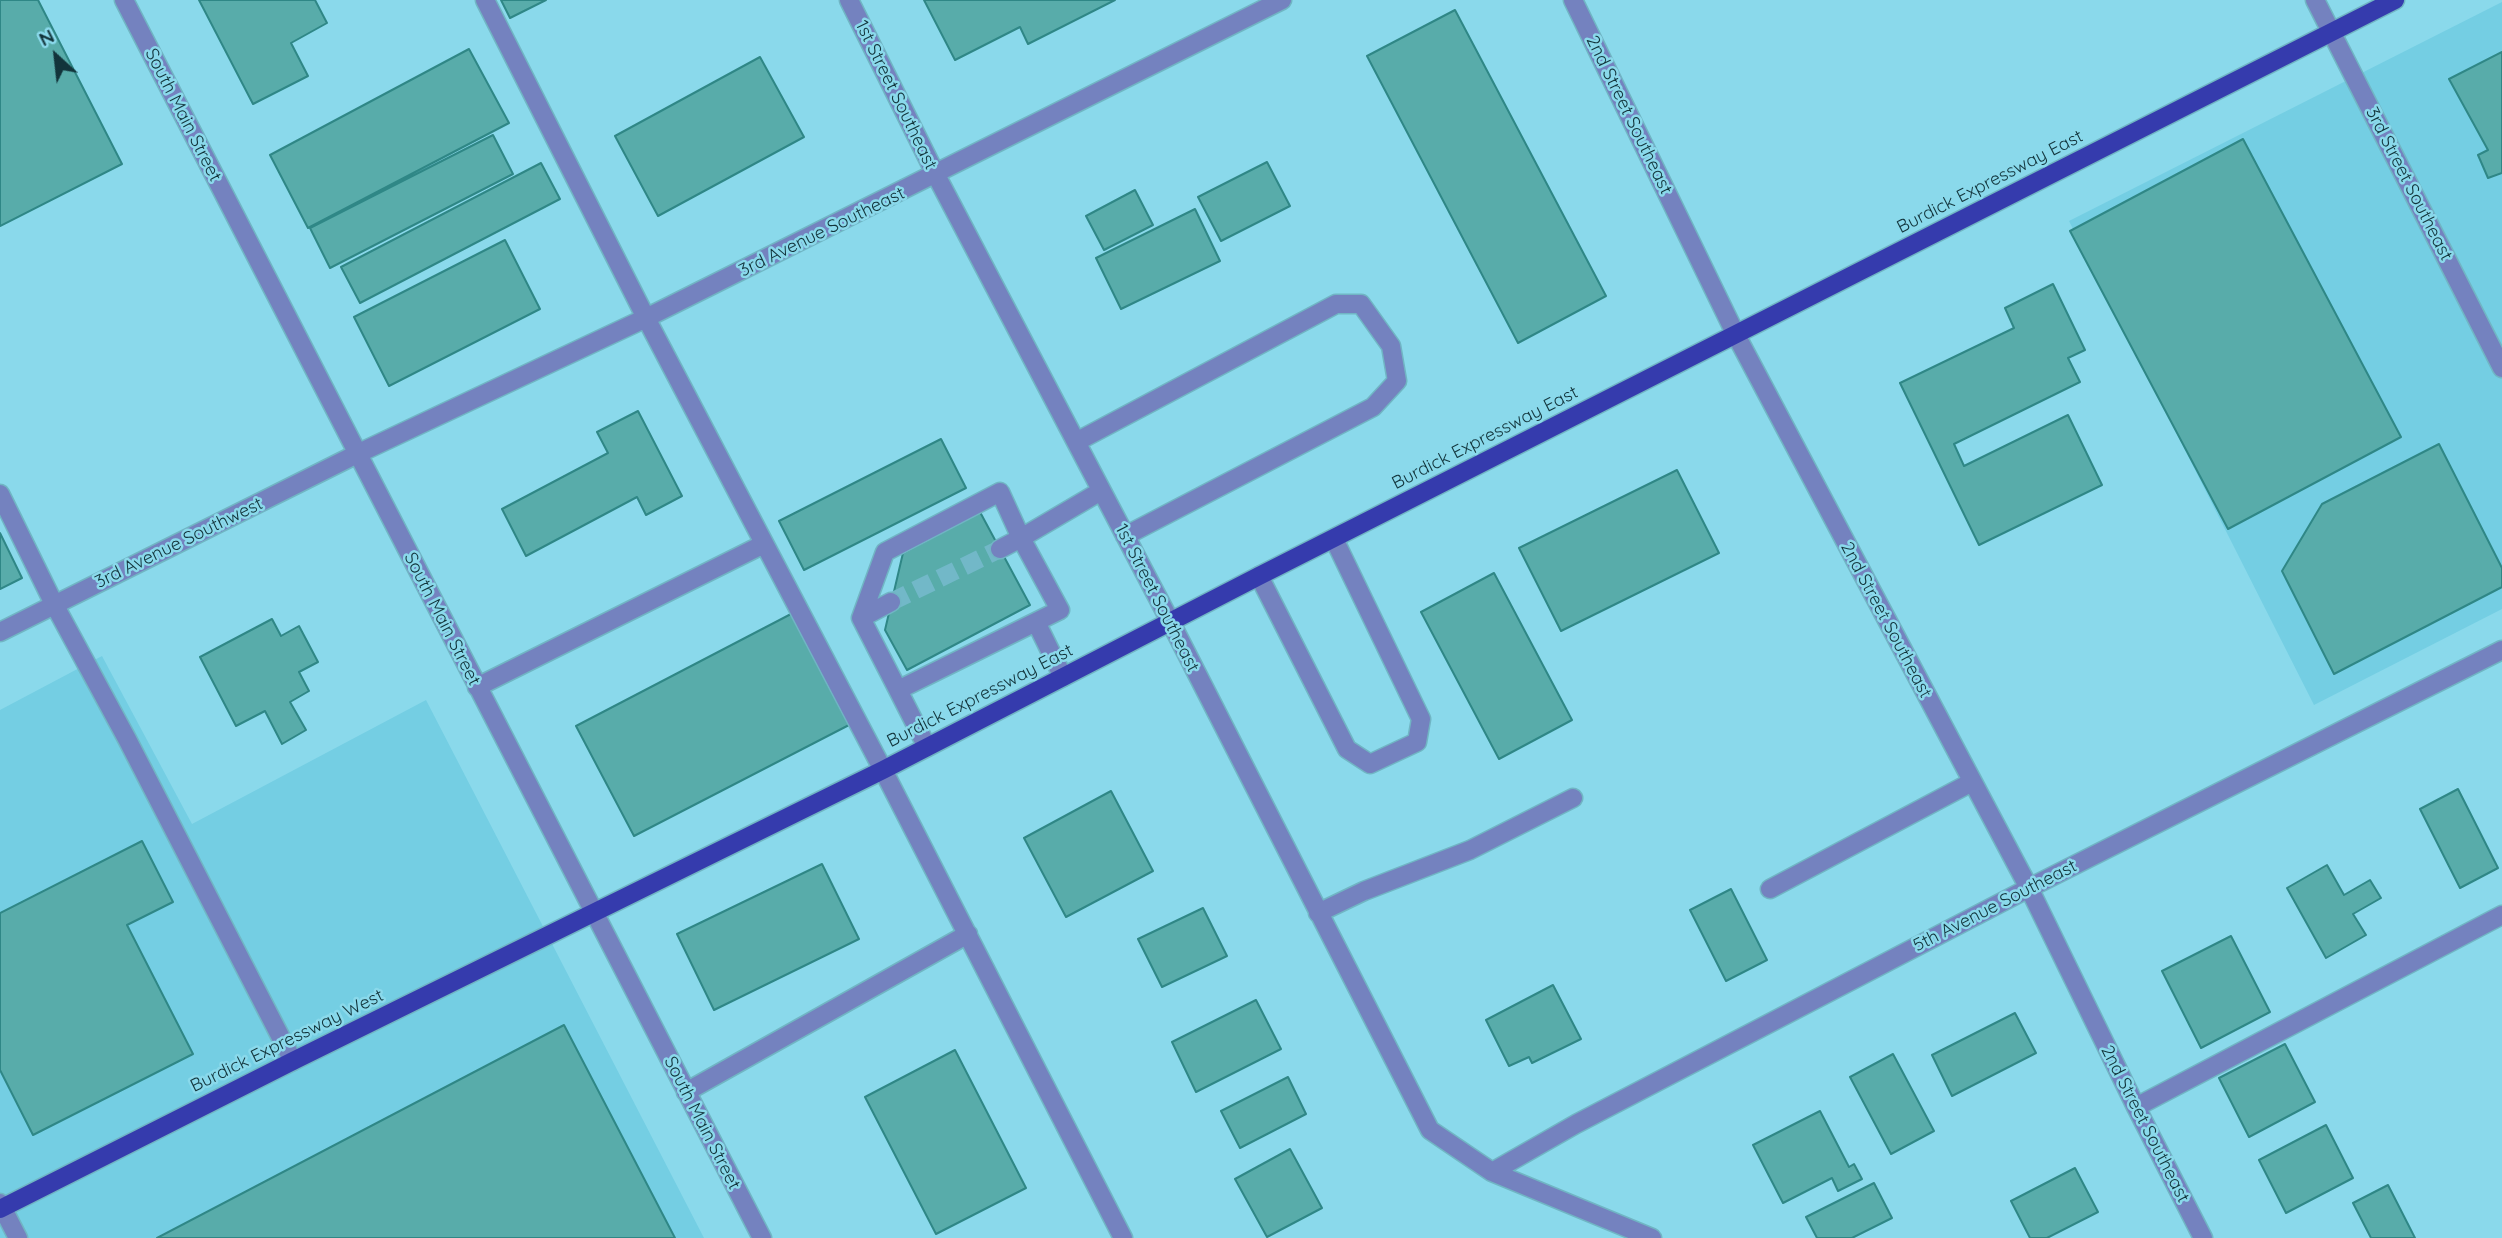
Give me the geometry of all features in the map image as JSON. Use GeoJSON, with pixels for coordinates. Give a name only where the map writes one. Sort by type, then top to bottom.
{"type":"FeatureCollection","features":[{"type":"Feature","properties":{"kind":"main road","name":"Burdick Expressway East"},"geometry":{"type":"LineString","coordinates":[[593,914],[883,770],[1170,621],[2395,0]]}},
{"type":"Feature","properties":{"kind":"main road","name":"Burdick Expressway West"},"geometry":{"type":"LineString","coordinates":[[1,1207],[593,914]]}},
{"type":"Feature","properties":{"kind":"street","name":"South Main Street"},"geometry":{"type":"LineString","coordinates":[[124,0],[762,1238]]}},
{"type":"Feature","properties":{"kind":"street"},"geometry":{"type":"LineString","coordinates":[[485,0],[646,318],[883,770],[1123,1238]]}},
{"type":"Feature","properties":{"kind":"street","name":"1st Street Southeast"},"geometry":{"type":"LineString","coordinates":[[849,0],[936,175],[1170,621],[1430,1130],[1492,1172],[1642,1236]]}},
{"type":"Feature","properties":{"kind":"street","name":"3rd Avenue Southeast"},"geometry":{"type":"LineString","coordinates":[[357,454],[646,318],[1282,0]]}},
{"type":"Feature","properties":{"kind":"street","name":"2nd Street Southeast"},"geometry":{"type":"LineString","coordinates":[[1573,0],[1736,335],[2029,888],[2203,1238]]}},
{"type":"Feature","properties":{"kind":"street","name":"3rd Street Southeast"},"geometry":{"type":"LineString","coordinates":[[2315,0],[2502,369]]}},
{"type":"Feature","properties":{"kind":"street"},"geometry":{"type":"LineString","coordinates":[[1076,442],[1336,304],[1361,304],[1391,346],[1397,382],[1373,407],[1125,536]]}},
{"type":"Feature","properties":{"kind":"street","name":"3rd Avenue Southwest"},"geometry":{"type":"LineString","coordinates":[[0,632],[357,454]]}},
{"type":"Feature","properties":{"kind":"street"},"geometry":{"type":"LineString","coordinates":[[1000,549],[1101,491]]}},
{"type":"Feature","properties":{"kind":"street"},"geometry":{"type":"LineString","coordinates":[[898,690],[1060,610],[1021,538],[1000,492],[885,552],[861,618],[926,747]]}},
{"type":"Feature","properties":{"kind":"street"},"geometry":{"type":"LineString","coordinates":[[0,494],[54,604],[293,1061]]}},
{"type":"Feature","properties":{"kind":"street"},"geometry":{"type":"LineString","coordinates":[[1259,576],[1347,749],[1370,764],[1418,742],[1420,719],[1334,539]]}},
{"type":"Feature","properties":{"kind":"street"},"geometry":{"type":"LineString","coordinates":[[477,687],[764,544]]}},
{"type":"Feature","properties":{"kind":"street"},"geometry":{"type":"LineString","coordinates":[[861,618],[891,603]]}},
{"type":"Feature","properties":{"kind":"street"},"geometry":{"type":"LineString","coordinates":[[1036,622],[1063,677]]}},
{"type":"Feature","properties":{"kind":"street","name":"5th Avenue Southeast"},"geometry":{"type":"LineString","coordinates":[[1492,1172],[1576,1124],[2029,888],[2502,649]]}},
{"type":"Feature","properties":{"kind":"street"},"geometry":{"type":"LineString","coordinates":[[1770,889],[1972,782]]}},
{"type":"Feature","properties":{"kind":"street"},"geometry":{"type":"LineString","coordinates":[[1318,913],[1364,891],[1470,850],[1573,798]]}},
{"type":"Feature","properties":{"kind":"street"},"geometry":{"type":"LineString","coordinates":[[2136,1107],[2502,915]]}},
{"type":"Feature","properties":{"kind":"street"},"geometry":{"type":"LineString","coordinates":[[685,1092],[968,934]]}},
{"type":"Feature","properties":{"kind":"street"},"geometry":{"type":"LineString","coordinates":[[1,1207],[18,1238]]}},
{"type":"Feature","properties":{"kind":"shaded area"},"geometry":{"type":"Polygon","coordinates":[[[2502,2],[2502,609],[2314,705],[2069,221],[2502,2]]]}},
{"type":"Feature","properties":{"kind":"shaded area"},"geometry":{"type":"Polygon","coordinates":[[[102,656],[192,824],[426,700],[704,1238],[0,1238],[0,710],[102,656]]]}},
{"type":"Feature","properties":{"kind":"building"},"geometry":{"type":"Polygon","coordinates":[[[0,0],[38,0],[122,164],[0,226],[0,0]]]}},
{"type":"Feature","properties":{"kind":"building"},"geometry":{"type":"Polygon","coordinates":[[[199,0],[315,0],[327,23],[291,43],[308,76],[253,104],[199,0]]]}},
{"type":"Feature","properties":{"kind":"building"},"geometry":{"type":"Polygon","coordinates":[[[501,0],[546,0],[510,18],[501,0]]]}},
{"type":"Feature","properties":{"kind":"building"},"geometry":{"type":"Polygon","coordinates":[[[924,0],[1115,0],[1028,44],[1020,27],[955,60],[924,0]]]}},
{"type":"Feature","properties":{"kind":"building"},"geometry":{"type":"Polygon","coordinates":[[[1455,10],[1606,296],[1518,343],[1367,56],[1455,10]]]}},
{"type":"Feature","properties":{"kind":"building"},"geometry":{"type":"Polygon","coordinates":[[[469,49],[509,123],[308,228],[270,155],[469,49]]]}},
{"type":"Feature","properties":{"kind":"building"},"geometry":{"type":"Polygon","coordinates":[[[2502,52],[2502,173],[2488,178],[2478,155],[2488,150],[2449,79],[2502,52]]]}},
{"type":"Feature","properties":{"kind":"building"},"geometry":{"type":"Polygon","coordinates":[[[760,57],[804,137],[658,216],[615,136],[760,57]]]}},
{"type":"Feature","properties":{"kind":"building"},"geometry":{"type":"Polygon","coordinates":[[[493,135],[513,174],[330,268],[310,228],[493,135]]]}},
{"type":"Feature","properties":{"kind":"building"},"geometry":{"type":"Polygon","coordinates":[[[2243,139],[2401,437],[2228,529],[2070,231],[2243,139]]]}},
{"type":"Feature","properties":{"kind":"building"},"geometry":{"type":"Polygon","coordinates":[[[1267,162],[1290,206],[1221,241],[1198,197],[1267,162]]]}},
{"type":"Feature","properties":{"kind":"building"},"geometry":{"type":"Polygon","coordinates":[[[541,163],[560,199],[360,303],[341,267],[541,163]]]}},
{"type":"Feature","properties":{"kind":"building"},"geometry":{"type":"Polygon","coordinates":[[[1135,190],[1153,225],[1104,250],[1086,216],[1135,190]]]}},
{"type":"Feature","properties":{"kind":"building"},"geometry":{"type":"Polygon","coordinates":[[[1195,209],[1220,261],[1121,309],[1096,258],[1195,209]]]}},
{"type":"Feature","properties":{"kind":"building"},"geometry":{"type":"Polygon","coordinates":[[[505,240],[540,309],[389,386],[354,317],[505,240]]]}},
{"type":"Feature","properties":{"kind":"building"},"geometry":{"type":"Polygon","coordinates":[[[2053,284],[2085,350],[2068,358],[2080,382],[1954,444],[1964,466],[2068,415],[2102,485],[1979,545],[1900,383],[2014,328],[2005,308],[2053,284]]]}},
{"type":"Feature","properties":{"kind":"building"},"geometry":{"type":"Polygon","coordinates":[[[638,411],[682,496],[646,515],[637,497],[526,556],[502,509],[608,453],[597,432],[638,411]]]}},
{"type":"Feature","properties":{"kind":"building"},"geometry":{"type":"Polygon","coordinates":[[[941,439],[966,488],[804,570],[779,521],[941,439]]]}},
{"type":"Feature","properties":{"kind":"building"},"geometry":{"type":"Polygon","coordinates":[[[2439,444],[2502,568],[2502,587],[2334,674],[2282,571],[2322,504],[2439,444]]]}},
{"type":"Feature","properties":{"kind":"building"},"geometry":{"type":"Polygon","coordinates":[[[1677,470],[1719,553],[1561,631],[1519,548],[1677,470]]]}},
{"type":"Feature","properties":{"kind":"building"},"geometry":{"type":"Polygon","coordinates":[[[980,512],[1030,605],[907,670],[885,630],[903,553],[980,512]]]}},
{"type":"Feature","properties":{"kind":"building"},"geometry":{"type":"Polygon","coordinates":[[[0,533],[22,578],[0,589],[0,533]]]}},
{"type":"Feature","properties":{"kind":"building"},"geometry":{"type":"Polygon","coordinates":[[[1494,573],[1572,720],[1499,759],[1421,612],[1494,573]]]}},
{"type":"Feature","properties":{"kind":"building"},"geometry":{"type":"Polygon","coordinates":[[[791,614],[849,725],[634,836],[576,726],[791,614]]]}},
{"type":"Feature","properties":{"kind":"building"},"geometry":{"type":"Polygon","coordinates":[[[272,619],[281,636],[299,626],[318,662],[299,672],[309,691],[290,702],[306,730],[282,744],[265,711],[236,726],[200,657],[272,619]]]}},
{"type":"Feature","properties":{"kind":"building"},"geometry":{"type":"Polygon","coordinates":[[[2458,789],[2498,868],[2460,888],[2420,809],[2458,789]]]}},
{"type":"Feature","properties":{"kind":"building"},"geometry":{"type":"Polygon","coordinates":[[[1111,791],[1153,871],[1066,917],[1024,838],[1111,791]]]}},
{"type":"Feature","properties":{"kind":"building"},"geometry":{"type":"Polygon","coordinates":[[[142,841],[173,902],[127,925],[193,1054],[33,1135],[0,1070],[0,913],[142,841]]]}},
{"type":"Feature","properties":{"kind":"building"},"geometry":{"type":"Polygon","coordinates":[[[822,864],[859,939],[714,1010],[677,934],[822,864]]]}},
{"type":"Feature","properties":{"kind":"building"},"geometry":{"type":"Polygon","coordinates":[[[2327,865],[2344,895],[2370,880],[2381,898],[2353,914],[2366,935],[2326,958],[2287,888],[2327,865]]]}},
{"type":"Feature","properties":{"kind":"building"},"geometry":{"type":"Polygon","coordinates":[[[1731,889],[1767,960],[1726,981],[1690,910],[1731,889]]]}},
{"type":"Feature","properties":{"kind":"building"},"geometry":{"type":"Polygon","coordinates":[[[1203,908],[1227,956],[1162,987],[1138,939],[1203,908]]]}},
{"type":"Feature","properties":{"kind":"building"},"geometry":{"type":"Polygon","coordinates":[[[2231,936],[2270,1012],[2201,1048],[2162,971],[2231,936]]]}},
{"type":"Feature","properties":{"kind":"building"},"geometry":{"type":"Polygon","coordinates":[[[1553,985],[1581,1039],[1532,1063],[1529,1057],[1509,1066],[1486,1020],[1553,985]]]}},
{"type":"Feature","properties":{"kind":"building"},"geometry":{"type":"Polygon","coordinates":[[[1256,1000],[1281,1049],[1196,1092],[1172,1042],[1256,1000]]]}},
{"type":"Feature","properties":{"kind":"building"},"geometry":{"type":"Polygon","coordinates":[[[2015,1013],[2036,1053],[1952,1096],[1932,1055],[2015,1013]]]}},
{"type":"Feature","properties":{"kind":"building"},"geometry":{"type":"Polygon","coordinates":[[[564,1025],[675,1238],[157,1238],[564,1025]]]}},
{"type":"Feature","properties":{"kind":"building"},"geometry":{"type":"Polygon","coordinates":[[[2285,1044],[2315,1102],[2249,1137],[2219,1078],[2285,1044]]]}},
{"type":"Feature","properties":{"kind":"building"},"geometry":{"type":"Polygon","coordinates":[[[955,1050],[1026,1188],[936,1234],[865,1097],[955,1050]]]}},
{"type":"Feature","properties":{"kind":"building"},"geometry":{"type":"Polygon","coordinates":[[[1893,1054],[1934,1131],[1891,1154],[1850,1077],[1893,1054]]]}},
{"type":"Feature","properties":{"kind":"building"},"geometry":{"type":"Polygon","coordinates":[[[1288,1077],[1306,1114],[1240,1148],[1221,1111],[1288,1077]]]}},
{"type":"Feature","properties":{"kind":"building"},"geometry":{"type":"Polygon","coordinates":[[[1820,1111],[1849,1167],[1854,1164],[1862,1179],[1838,1191],[1832,1178],[1783,1203],[1753,1145],[1820,1111]]]}},
{"type":"Feature","properties":{"kind":"building"},"geometry":{"type":"Polygon","coordinates":[[[2326,1125],[2353,1178],[2286,1213],[2259,1160],[2326,1125]]]}},
{"type":"Feature","properties":{"kind":"building"},"geometry":{"type":"Polygon","coordinates":[[[1290,1149],[1322,1208],[1267,1237],[1235,1179],[1290,1149]]]}},
{"type":"Feature","properties":{"kind":"building"},"geometry":{"type":"Polygon","coordinates":[[[2075,1168],[2098,1212],[2047,1238],[2030,1238],[2011,1201],[2075,1168]]]}},
{"type":"Feature","properties":{"kind":"building"},"geometry":{"type":"Polygon","coordinates":[[[1874,1183],[1892,1218],[1852,1238],[1817,1238],[1806,1217],[1874,1183]]]}},
{"type":"Feature","properties":{"kind":"building"},"geometry":{"type":"Polygon","coordinates":[[[2388,1185],[2415,1238],[2371,1238],[2353,1203],[2388,1185]]]}},
{"type":"Feature","properties":{"kind":"tunnel"},"geometry":{"type":"LineString","coordinates":[[891,602],[1000,549]]}}]}
